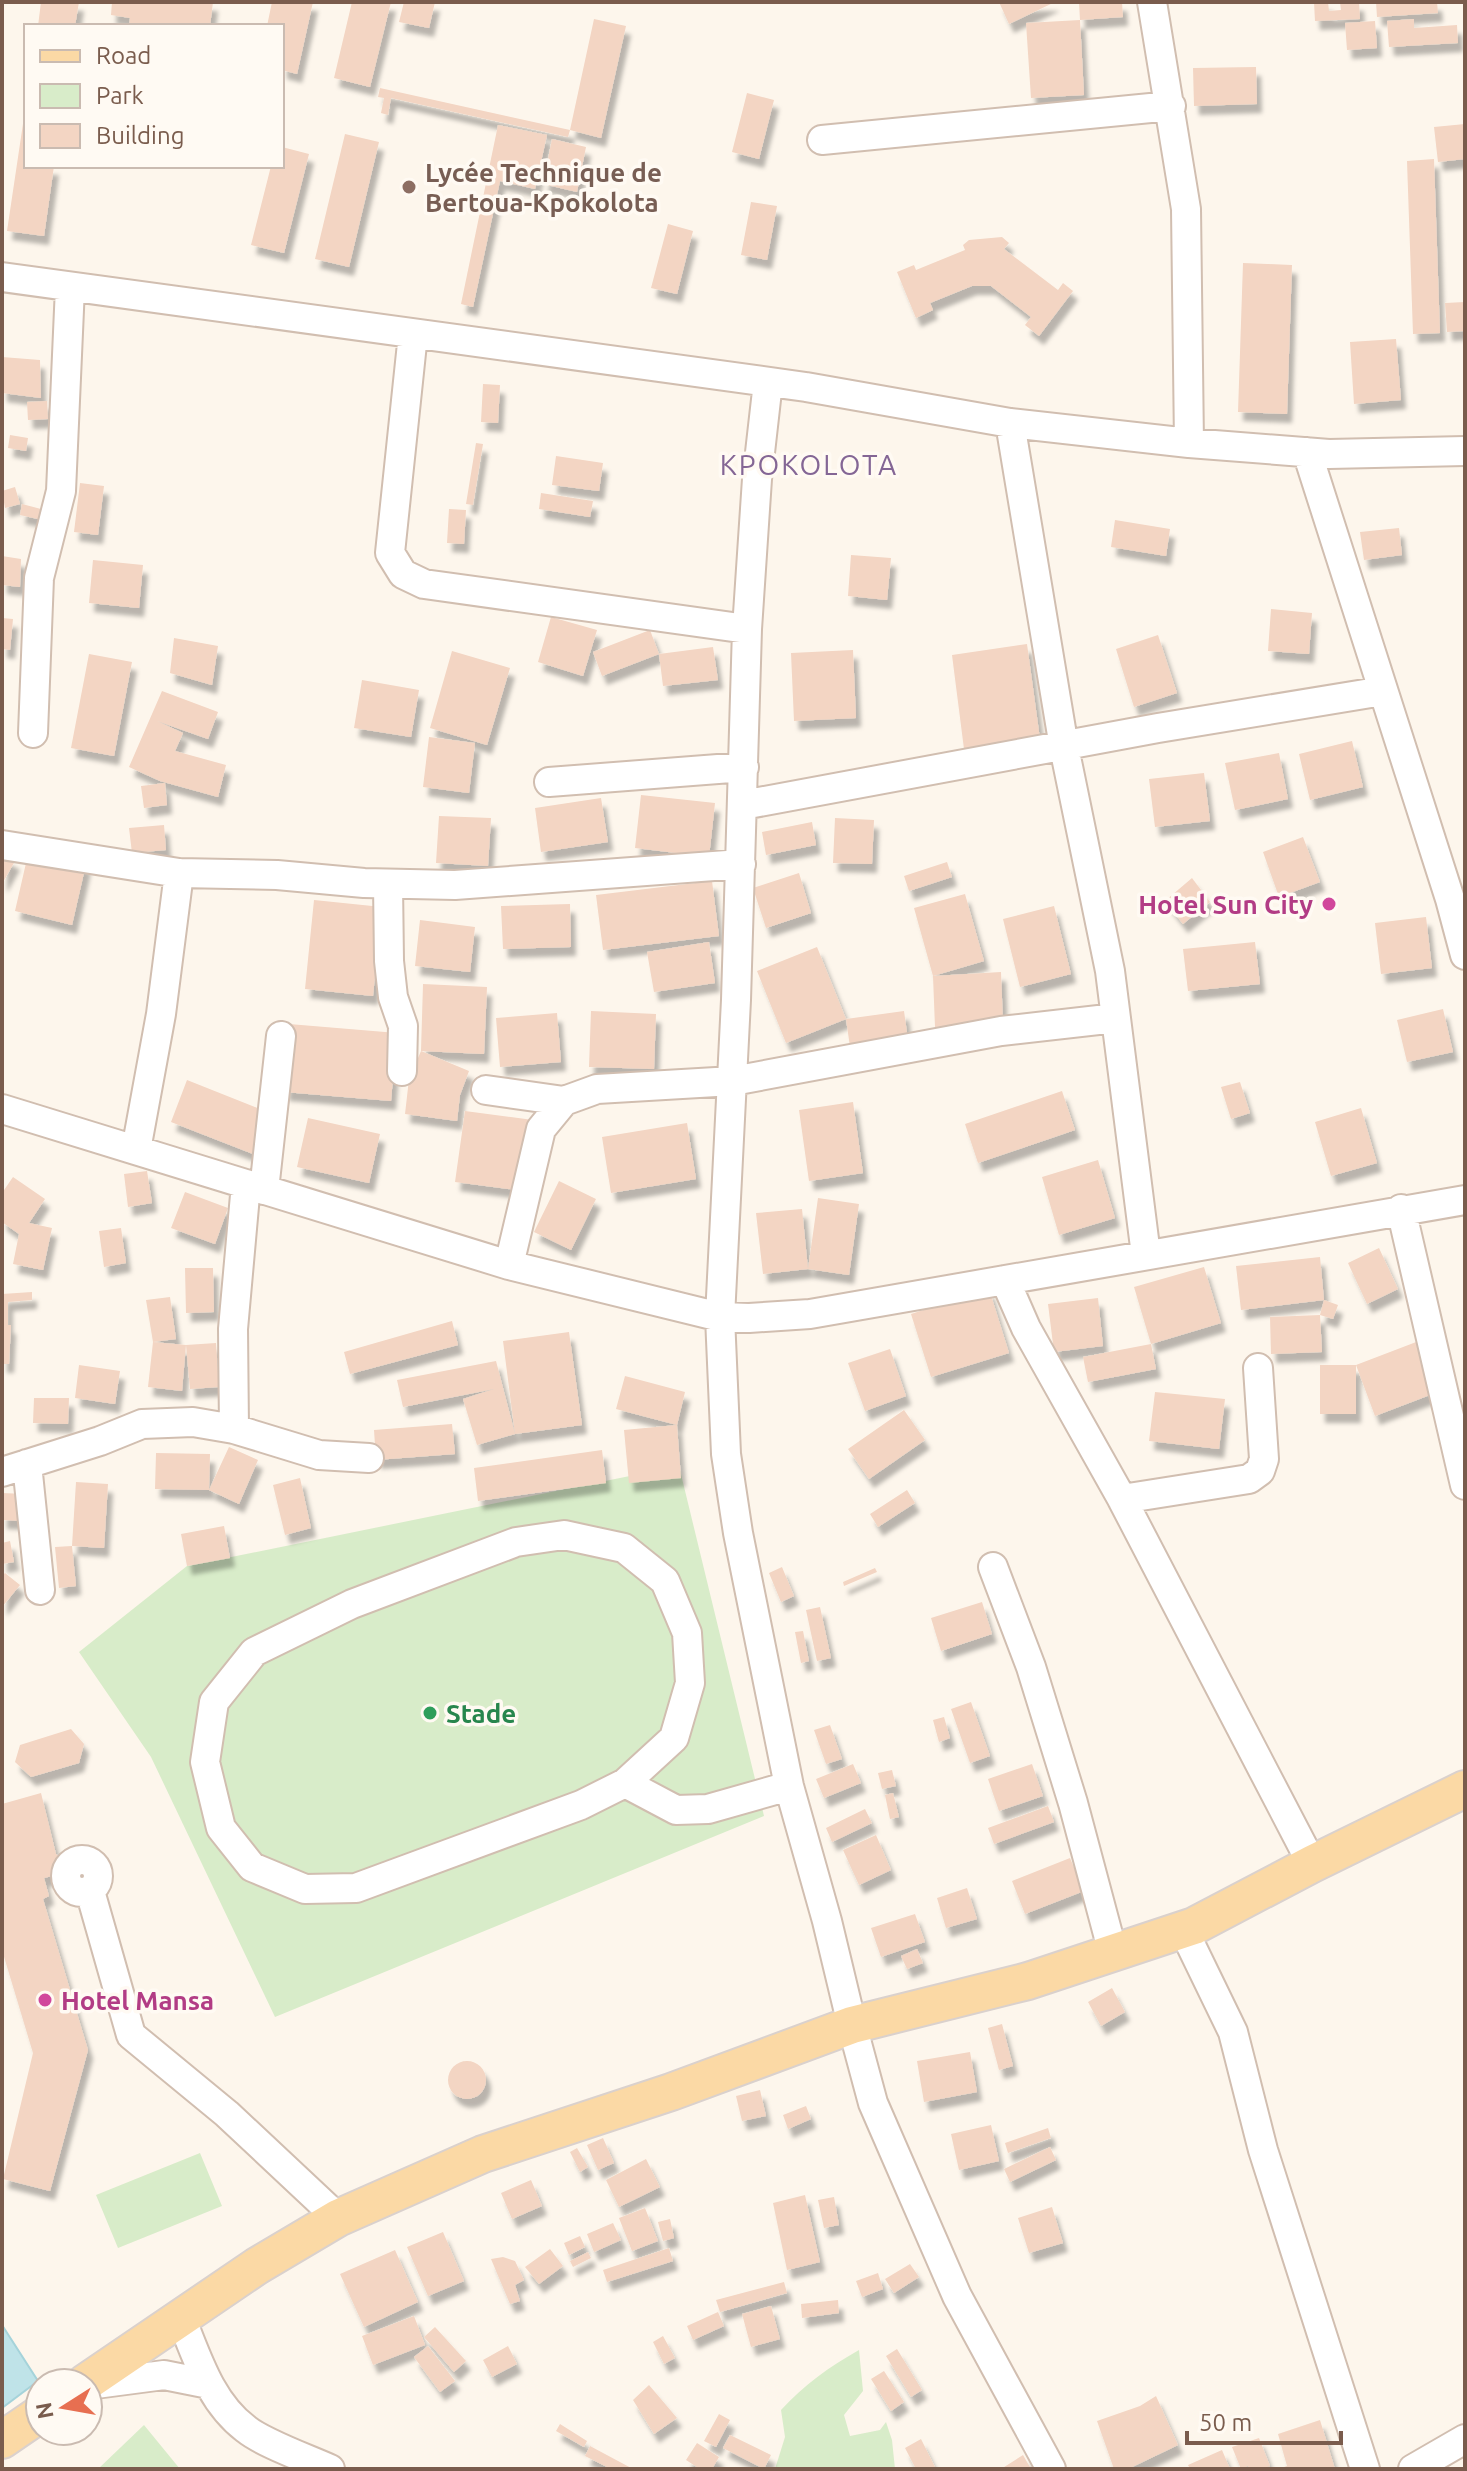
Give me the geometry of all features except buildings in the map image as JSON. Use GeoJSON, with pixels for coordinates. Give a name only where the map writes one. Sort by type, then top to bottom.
{"type":"FeatureCollection","features":[{"type":"Feature","properties":{"kind":"main road"},"geometry":{"type":"LineString","coordinates":[[104,2372],[257,2266],[338,2218],[483,2154],[671,2092],[852,2025],[1028,1981],[1183,1929],[1465,1789]]}},
{"type":"Feature","properties":{"kind":"main road"},"geometry":{"type":"LineString","coordinates":[[2,2440],[24,2425]]}},
{"type":"Feature","properties":{"kind":"street"},"geometry":{"type":"LineString","coordinates":[[1152,2],[1186,209],[1189,443]]}},
{"type":"Feature","properties":{"kind":"street"},"geometry":{"type":"LineString","coordinates":[[822,140],[1171,106]]}},
{"type":"Feature","properties":{"kind":"street"},"geometry":{"type":"LineString","coordinates":[[2,277],[768,382],[1010,423],[1189,443],[1307,452],[1465,451]]}},
{"type":"Feature","properties":{"kind":"street"},"geometry":{"type":"LineString","coordinates":[[33,733],[39,578],[61,491],[70,287]]}},
{"type":"Feature","properties":{"kind":"street"},"geometry":{"type":"LineString","coordinates":[[413,334],[390,553],[403,574],[424,584],[747,629]]}},
{"type":"Feature","properties":{"kind":"street"},"geometry":{"type":"LineString","coordinates":[[768,382],[757,479],[747,629],[733,1081],[720,1317],[730,1480],[789,1786],[873,2103],[957,2296],[1051,2469]]}},
{"type":"Feature","properties":{"kind":"street"},"geometry":{"type":"LineString","coordinates":[[1010,423],[1064,747],[1110,971],[1146,1255]]}},
{"type":"Feature","properties":{"kind":"street"},"geometry":{"type":"LineString","coordinates":[[1307,452],[1450,899],[1465,955]]}},
{"type":"Feature","properties":{"kind":"street"},"geometry":{"type":"LineString","coordinates":[[743,805],[1383,691]]}},
{"type":"Feature","properties":{"kind":"street"},"geometry":{"type":"LineString","coordinates":[[549,782],[744,767]]}},
{"type":"Feature","properties":{"kind":"street"},"geometry":{"type":"LineString","coordinates":[[2,845],[179,873],[388,884],[455,885],[741,864]]}},
{"type":"Feature","properties":{"kind":"street"},"geometry":{"type":"LineString","coordinates":[[136,1150],[161,1014],[179,873]]}},
{"type":"Feature","properties":{"kind":"street"},"geometry":{"type":"LineString","coordinates":[[388,884],[389,961],[393,997],[403,1026],[402,1071]]}},
{"type":"Feature","properties":{"kind":"street"},"geometry":{"type":"LineString","coordinates":[[486,1090],[564,1101],[597,1089],[733,1081],[1001,1031],[1116,1018]]}},
{"type":"Feature","properties":{"kind":"street"},"geometry":{"type":"LineString","coordinates":[[234,1429],[233,1329],[281,1036]]}},
{"type":"Feature","properties":{"kind":"street"},"geometry":{"type":"LineString","coordinates":[[509,1265],[541,1129],[564,1101]]}},
{"type":"Feature","properties":{"kind":"street"},"geometry":{"type":"LineString","coordinates":[[2,1109],[509,1265],[720,1317],[810,1314],[1465,1200]]}},
{"type":"Feature","properties":{"kind":"street"},"geometry":{"type":"LineString","coordinates":[[1401,1209],[1465,1485]]}},
{"type":"Feature","properties":{"kind":"street"},"geometry":{"type":"LineString","coordinates":[[1005,1280],[1026,1328],[1122,1499],[1312,1864]]}},
{"type":"Feature","properties":{"kind":"street"},"geometry":{"type":"LineString","coordinates":[[1122,1499],[1249,1479],[1260,1471],[1264,1459],[1258,1368]]}},
{"type":"Feature","properties":{"kind":"street"},"geometry":{"type":"LineString","coordinates":[[40,1590],[15,1468],[142,1424],[193,1422],[234,1429],[319,1455],[369,1458]]}},
{"type":"Feature","properties":{"kind":"street"},"geometry":{"type":"LineString","coordinates":[[564,1535],[624,1548],[665,1581],[687,1633],[690,1683],[674,1738],[625,1783],[581,1805],[356,1888],[305,1889],[252,1867],[221,1828],[205,1762],[214,1702],[254,1652],[352,1604],[516,1542],[564,1535]]}},
{"type":"Feature","properties":{"kind":"street"},"geometry":{"type":"LineString","coordinates":[[993,1567],[1031,1667],[1073,1803],[1113,1953]]}},
{"type":"Feature","properties":{"kind":"street"},"geometry":{"type":"LineString","coordinates":[[625,1783],[676,1810],[708,1809],[789,1786]]}},
{"type":"Feature","properties":{"kind":"street"},"geometry":{"type":"LineString","coordinates":[[90,1891],[131,2035],[227,2114],[338,2218]]}},
{"type":"Feature","properties":{"kind":"street"},"geometry":{"type":"LineString","coordinates":[[1183,1929],[1233,2032],[1263,2150],[1365,2469]]}},
{"type":"Feature","properties":{"kind":"street"},"geometry":{"type":"LineString","coordinates":[[181,2318],[209,2384],[223,2406],[247,2431],[330,2469]]}},
{"type":"Feature","properties":{"kind":"street"},"geometry":{"type":"LineString","coordinates":[[104,2382],[164,2375],[209,2384]]}},
{"type":"Feature","properties":{"kind":"street"},"geometry":{"type":"LineString","coordinates":[[1413,2469],[1465,2439]]}},
{"type":"Feature","properties":{"kind":"green space","name":"Stade"},"geometry":{"type":"Polygon","coordinates":[[[679,1466],[764,1816],[275,2017],[151,1757],[79,1652],[187,1566],[679,1466]]]}},
{"type":"Feature","properties":{"kind":"green space"},"geometry":{"type":"Polygon","coordinates":[[[200,2153],[222,2206],[118,2248],[96,2195],[200,2153]]]}},
{"type":"Feature","properties":{"kind":"green space"},"geometry":{"type":"Polygon","coordinates":[[[859,2350],[863,2391],[844,2415],[850,2436],[880,2430],[886,2422],[892,2440],[895,2469],[775,2469],[785,2437],[781,2410],[817,2377],[859,2350]]]}},
{"type":"Feature","properties":{"kind":"green space"},"geometry":{"type":"Polygon","coordinates":[[[144,2425],[180,2469],[98,2469],[144,2425]]]}},
{"type":"Feature","properties":{"kind":"water"},"geometry":{"type":"Polygon","coordinates":[[[2,2325],[29,2367],[24,2367],[24,2392],[2,2408],[2,2325]]]}},
{"type":"Feature","properties":{"kind":"place","name":"Lycée Technique de Bertoua-Kpokolota"},"geometry":{"type":"Point","coordinates":[409,187]}},
{"type":"Feature","properties":{"kind":"place","name":"Hotel Sun City"},"geometry":{"type":"Point","coordinates":[1329,904]}},
{"type":"Feature","properties":{"kind":"place","name":"Stade"},"geometry":{"type":"Point","coordinates":[430,1713]}},
{"type":"Feature","properties":{"kind":"place","name":"Hotel Mansa"},"geometry":{"type":"Point","coordinates":[45,2000]}},
{"type":"Feature","properties":{"kind":"district","name":"KPOKOLOTA"},"geometry":{"type":"Point","coordinates":[809,464]}}]}
